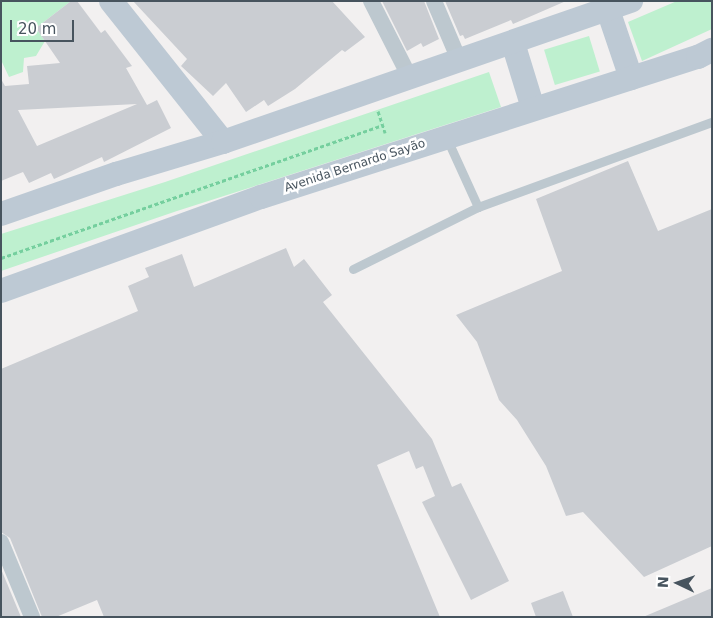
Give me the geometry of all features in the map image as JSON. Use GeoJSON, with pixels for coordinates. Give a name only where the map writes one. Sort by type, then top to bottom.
{"type":"FeatureCollection","features":[{"type":"Feature","properties":{"kind":"street"},"geometry":{"type":"LineString","coordinates":[[111,1],[223,142]]}},
{"type":"Feature","properties":{"kind":"street"},"geometry":{"type":"LineString","coordinates":[[371,1],[410,78]]}},
{"type":"Feature","properties":{"kind":"street"},"geometry":{"type":"LineString","coordinates":[[434,1],[460,60]]}},
{"type":"Feature","properties":{"kind":"street"},"geometry":{"type":"LineString","coordinates":[[1,214],[116,174],[223,142],[632,1]]}},
{"type":"Feature","properties":{"kind":"street"},"geometry":{"type":"LineString","coordinates":[[608,10],[631,78]]}},
{"type":"Feature","properties":{"kind":"street"},"geometry":{"type":"LineString","coordinates":[[513,43],[533,108]]}},
{"type":"Feature","properties":{"kind":"street","name":"Avenida Bernardo Sayão"},"geometry":{"type":"LineString","coordinates":[[1,291],[261,197],[533,108],[698,57],[712,50]]}},
{"type":"Feature","properties":{"kind":"street"},"geometry":{"type":"LineString","coordinates":[[1,542],[32,617]]}},
{"type":"Feature","properties":{"kind":"lane"},"geometry":{"type":"LineString","coordinates":[[353,269],[478,206],[712,122]]}},
{"type":"Feature","properties":{"kind":"lane"},"geometry":{"type":"LineString","coordinates":[[446,136],[478,206]]}},
{"type":"Feature","properties":{"kind":"path"},"geometry":{"type":"LineString","coordinates":[[376,106],[388,142]]}},
{"type":"Feature","properties":{"kind":"path"},"geometry":{"type":"LineString","coordinates":[[1,258],[382,125]]}},
{"type":"Feature","properties":{"kind":"green space"},"geometry":{"type":"Polygon","coordinates":[[[1,1],[71,1],[36,28],[45,41],[36,56],[24,58],[23,72],[9,77],[1,60],[1,1]]]}},
{"type":"Feature","properties":{"kind":"green space"},"geometry":{"type":"Polygon","coordinates":[[[677,1],[712,1],[712,29],[642,61],[628,22],[677,1]]]}},
{"type":"Feature","properties":{"kind":"green space"},"geometry":{"type":"Polygon","coordinates":[[[589,36],[600,71],[555,85],[544,50],[589,36]]]}},
{"type":"Feature","properties":{"kind":"green space"},"geometry":{"type":"Polygon","coordinates":[[[489,72],[501,107],[177,211],[1,271],[1,234],[165,182],[489,72]]]}},
{"type":"Feature","properties":{"kind":"building"},"geometry":{"type":"Polygon","coordinates":[[[71,1],[77,1],[101,33],[105,30],[132,66],[126,68],[147,105],[157,100],[171,128],[104,162],[102,157],[54,179],[51,173],[29,183],[23,172],[1,181],[1,79],[5,86],[29,84],[27,66],[60,63],[36,28],[71,1]],[[137,104],[18,110],[37,146],[137,104]]]}},
{"type":"Feature","properties":{"kind":"building"},"geometry":{"type":"Polygon","coordinates":[[[133,1],[332,1],[365,37],[345,52],[342,50],[295,89],[268,106],[264,100],[246,112],[226,83],[213,96],[181,66],[187,59],[133,1]]]}},
{"type":"Feature","properties":{"kind":"building"},"geometry":{"type":"Polygon","coordinates":[[[382,1],[424,1],[439,39],[423,47],[421,43],[407,51],[382,1]]]}},
{"type":"Feature","properties":{"kind":"building"},"geometry":{"type":"Polygon","coordinates":[[[445,1],[566,1],[513,24],[511,20],[465,39],[463,35],[460,36],[445,1]]]}},
{"type":"Feature","properties":{"kind":"building"},"geometry":{"type":"Polygon","coordinates":[[[628,161],[658,231],[712,209],[712,546],[644,577],[583,512],[566,516],[546,466],[517,420],[499,400],[477,342],[456,315],[562,271],[536,199],[628,161]]]}},
{"type":"Feature","properties":{"kind":"building"},"geometry":{"type":"Polygon","coordinates":[[[286,248],[294,267],[304,259],[332,295],[323,302],[432,439],[452,487],[461,483],[509,581],[471,600],[422,502],[435,496],[423,466],[416,469],[409,451],[377,465],[440,617],[104,617],[97,600],[56,617],[42,617],[10,538],[1,532],[1,369],[138,311],[128,286],[149,277],[145,268],[182,254],[194,287],[286,248]]]}},
{"type":"Feature","properties":{"kind":"building"},"geometry":{"type":"Polygon","coordinates":[[[1,569],[21,617],[1,617],[1,569]]]}},
{"type":"Feature","properties":{"kind":"building"},"geometry":{"type":"Polygon","coordinates":[[[712,588],[712,617],[643,617],[712,588]]]}},
{"type":"Feature","properties":{"kind":"building"},"geometry":{"type":"Polygon","coordinates":[[[563,591],[573,617],[536,617],[531,603],[563,591]]]}}]}
